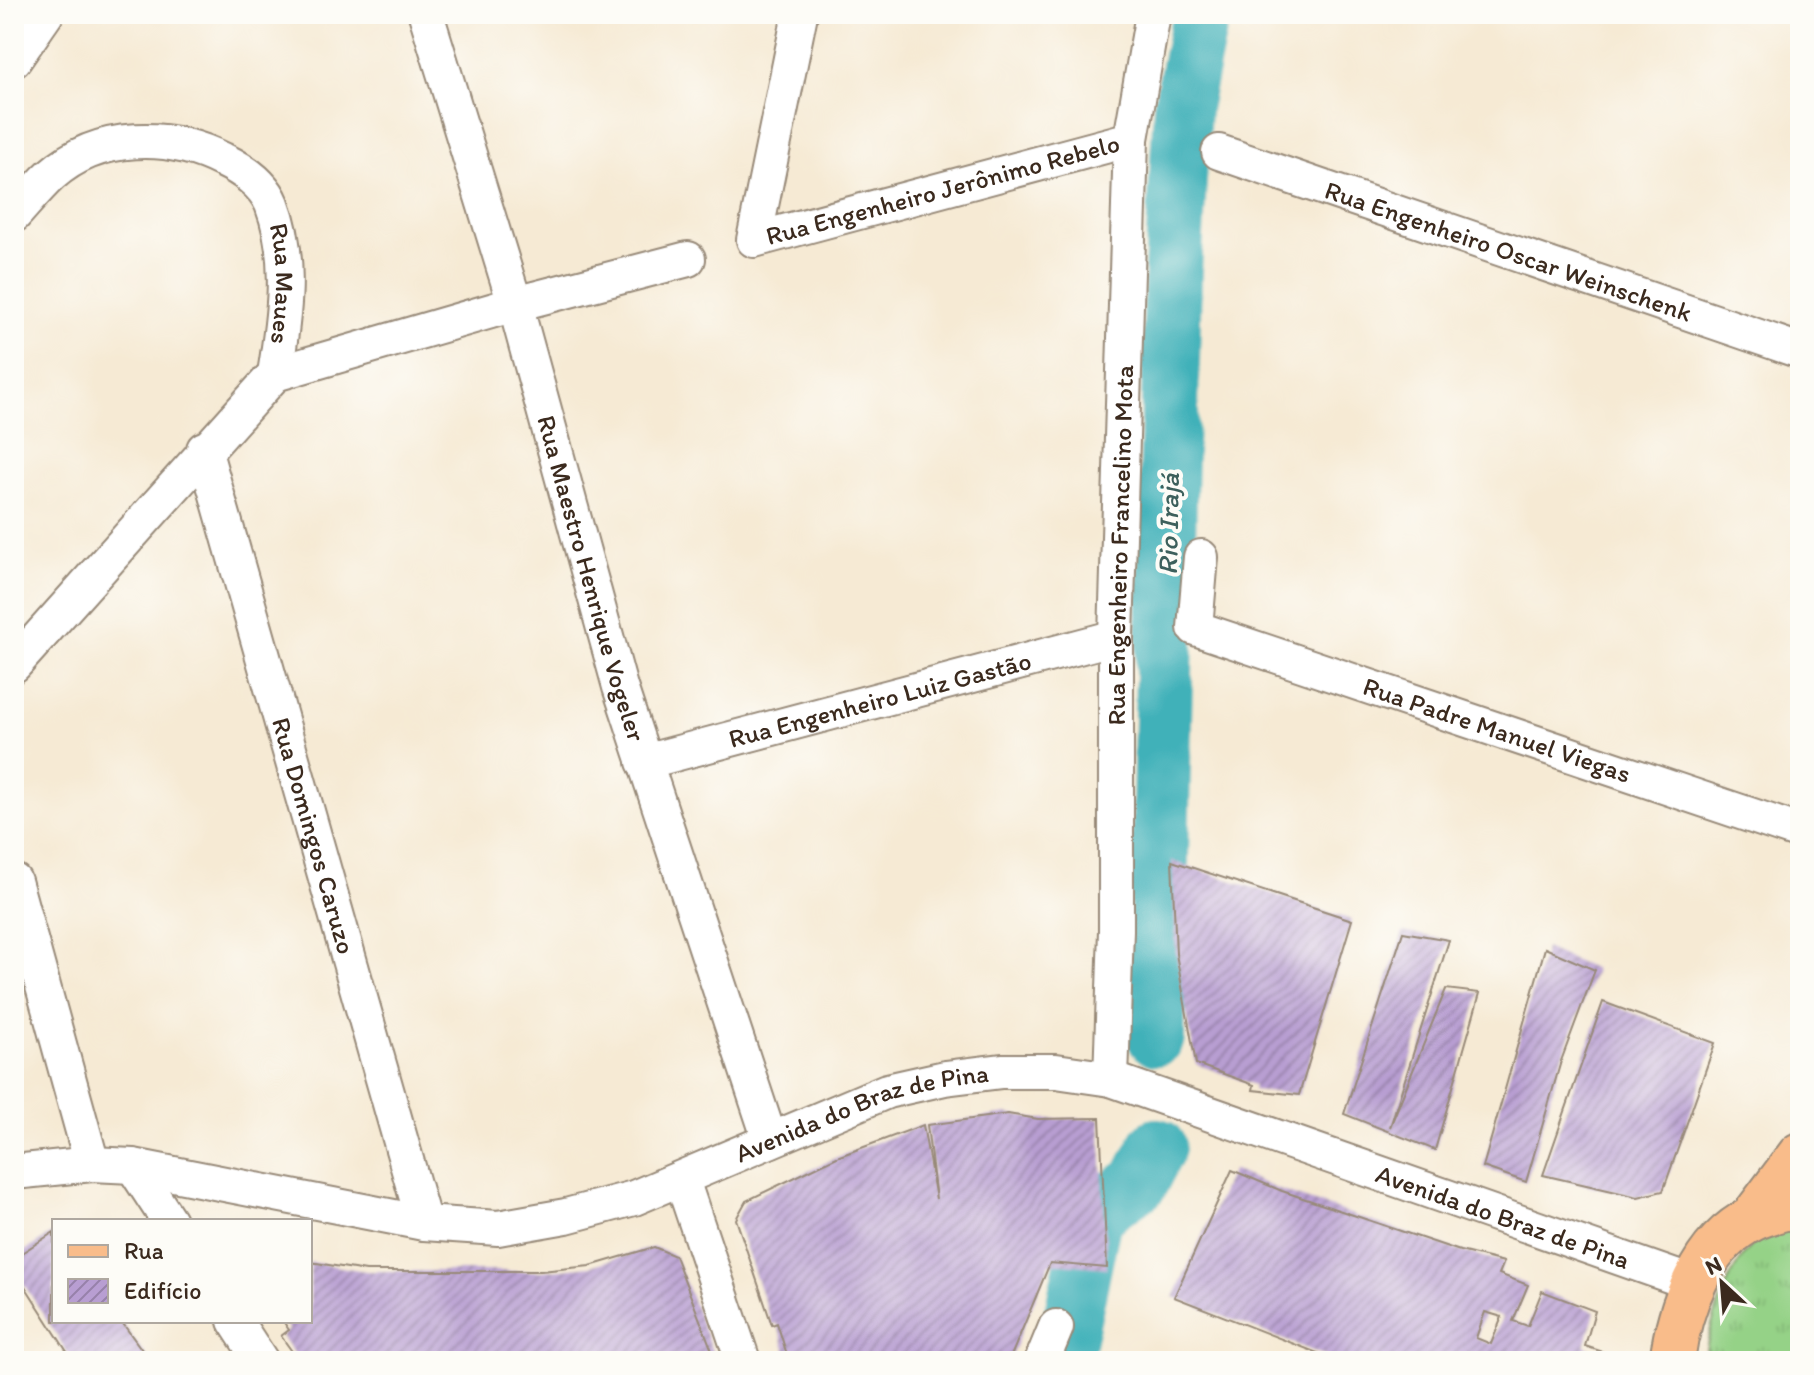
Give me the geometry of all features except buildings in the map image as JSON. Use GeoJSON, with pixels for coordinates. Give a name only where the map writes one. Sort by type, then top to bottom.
{"type":"FeatureCollection","features":[{"type":"Feature","properties":{"kind":"main road"},"geometry":{"type":"LineString","coordinates":[[1672,1361],[1676,1331],[1692,1283],[1726,1238],[1752,1219],[1800,1155]]}},
{"type":"Feature","properties":{"kind":"main road"},"geometry":{"type":"LineString","coordinates":[[1752,1219],[1800,1204]]}},
{"type":"Feature","properties":{"kind":"street"},"geometry":{"type":"LineString","coordinates":[[14,60],[46,14]]}},
{"type":"Feature","properties":{"kind":"street","name":"Rua Maestro Henrique Vogeler"},"geometry":{"type":"LineString","coordinates":[[426,14],[515,304],[644,762],[770,1140]]}},
{"type":"Feature","properties":{"kind":"street","name":"Rua Engenheiro Jerônimo Rebelo"},"geometry":{"type":"LineString","coordinates":[[800,14],[754,240],[1131,139]]}},
{"type":"Feature","properties":{"kind":"street","name":"Rua Engenheiro Francelino Mota"},"geometry":{"type":"LineString","coordinates":[[1111,1079],[1116,930],[1116,637],[1131,139],[1153,14]]}},
{"type":"Feature","properties":{"kind":"street","name":"Rua Maues"},"geometry":{"type":"LineString","coordinates":[[14,215],[53,173],[92,151],[127,142],[168,140],[208,153],[245,171],[271,202],[284,254],[285,315],[275,374],[204,449],[14,665]]}},
{"type":"Feature","properties":{"kind":"street","name":"Rua Engenheiro Oscar Weinschenk"},"geometry":{"type":"LineString","coordinates":[[1219,152],[1800,351]]}},
{"type":"Feature","properties":{"kind":"street"},"geometry":{"type":"LineString","coordinates":[[275,374],[515,304],[688,259]]}},
{"type":"Feature","properties":{"kind":"street","name":"Rua Domingos Caruzo"},"geometry":{"type":"LineString","coordinates":[[204,449],[424,1223]]}},
{"type":"Feature","properties":{"kind":"street","name":"Rua Padre Manuel Viegas"},"geometry":{"type":"LineString","coordinates":[[1201,557],[1195,628],[1800,832]]}},
{"type":"Feature","properties":{"kind":"street","name":"Rua Engenheiro Luiz Gastão"},"geometry":{"type":"LineString","coordinates":[[644,762],[1116,637]]}},
{"type":"Feature","properties":{"kind":"street"},"geometry":{"type":"LineString","coordinates":[[14,881],[92,1164]]}},
{"type":"Feature","properties":{"kind":"street","name":"Avenida do Braz de Pina"},"geometry":{"type":"LineString","coordinates":[[14,1172],[92,1164],[133,1166],[424,1223],[498,1228],[566,1216],[634,1198],[887,1091],[945,1078],[1015,1071],[1056,1071],[1111,1079],[1692,1283]]}},
{"type":"Feature","properties":{"kind":"street"},"geometry":{"type":"LineString","coordinates":[[133,1166],[168,1219]]}},
{"type":"Feature","properties":{"kind":"street"},"geometry":{"type":"LineString","coordinates":[[682,1180],[743,1361]]}},
{"type":"Feature","properties":{"kind":"street"},"geometry":{"type":"LineString","coordinates":[[236,1323],[261,1361]]}},
{"type":"Feature","properties":{"kind":"street"},"geometry":{"type":"LineString","coordinates":[[1042,1361],[1056,1327]]}},
{"type":"Feature","properties":{"kind":"green space"},"geometry":{"type":"Polygon","coordinates":[[[1800,1219],[1800,1361],[1704,1361],[1716,1312],[1740,1261],[1761,1238],[1800,1219]]]}},
{"type":"Feature","properties":{"kind":"waterway","name":"Rio Irajá"},"geometry":{"type":"LineString","coordinates":[[1156,1037],[1173,271],[1182,107],[1201,14]]}},
{"type":"Feature","properties":{"kind":"waterway","name":"Rio Irajá"},"geometry":{"type":"LineString","coordinates":[[1063,1361],[1094,1214],[1139,1183],[1157,1147]]}}]}
